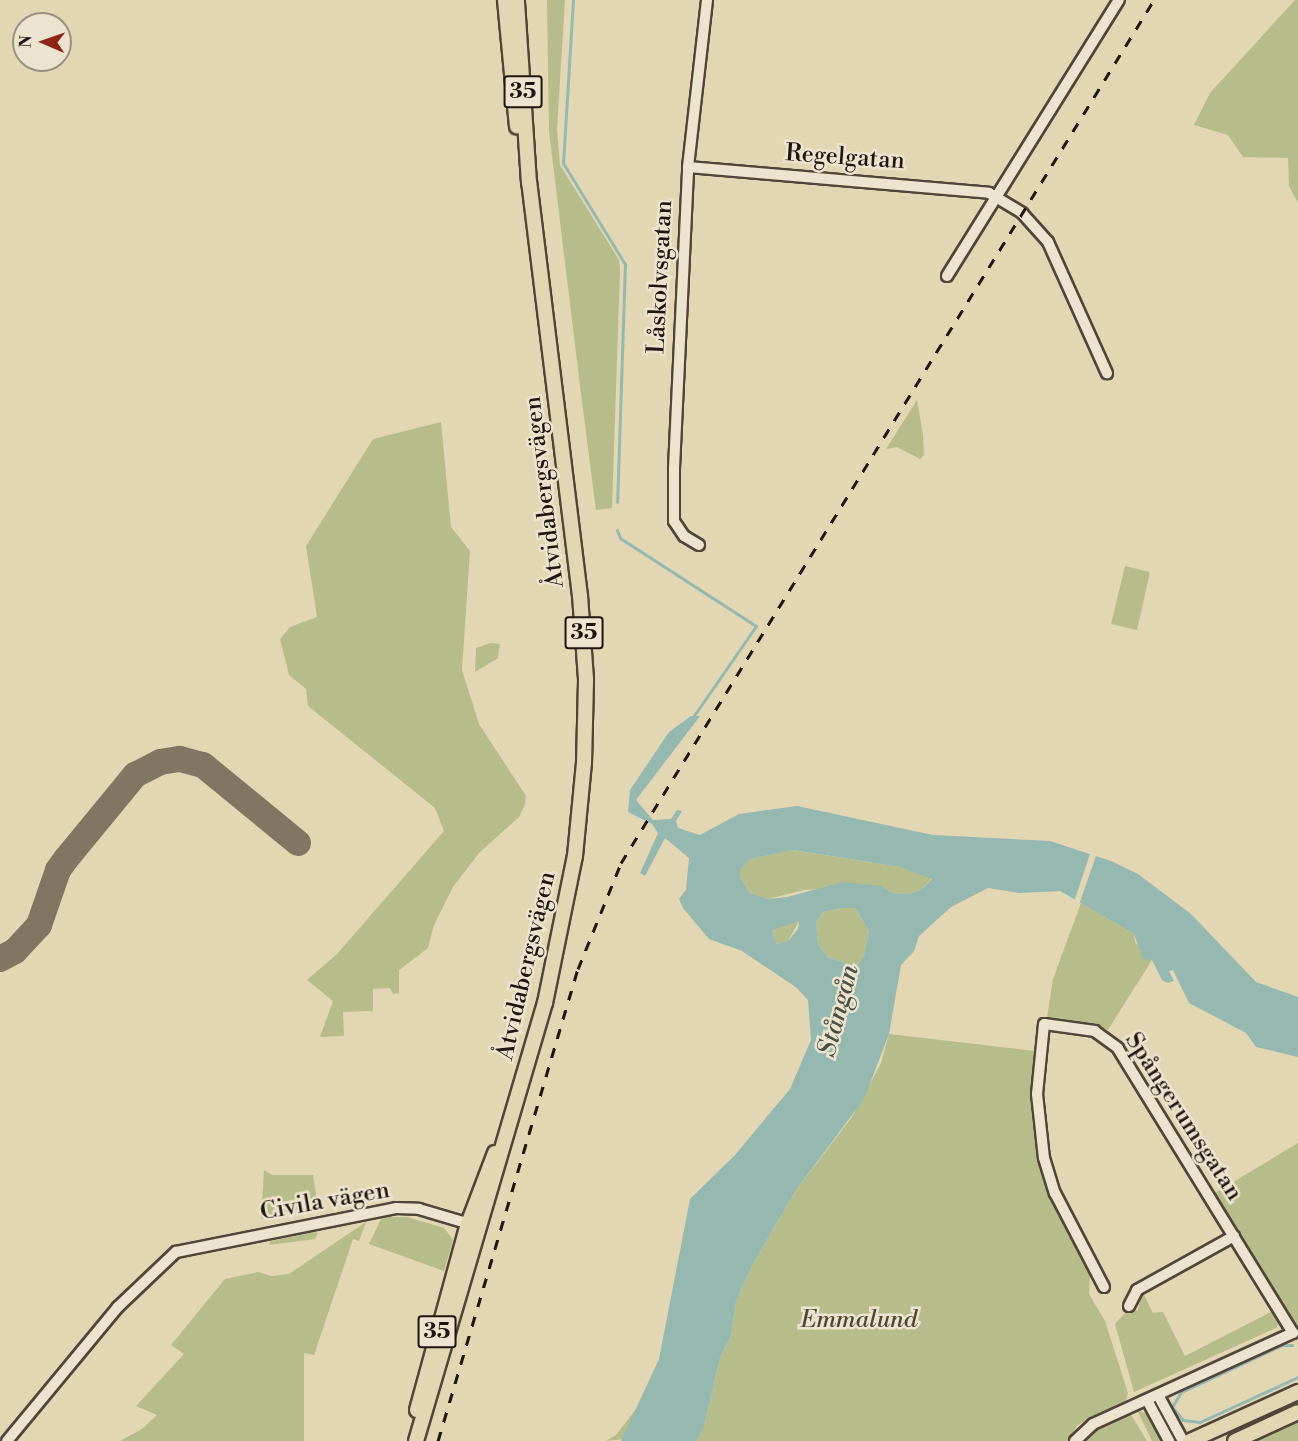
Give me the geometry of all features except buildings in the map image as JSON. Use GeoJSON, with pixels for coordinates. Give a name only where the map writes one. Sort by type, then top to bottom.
{"type":"FeatureCollection","features":[{"type":"Feature","properties":{"kind":"main road","name":"Åtvidabergsvägen"},"geometry":{"type":"LineString","coordinates":[[505,0],[520,150],[529,183]]}},
{"type":"Feature","properties":{"kind":"main road","name":"Åtvidabergsvägen"},"geometry":{"type":"LineString","coordinates":[[411,1441],[433,1344],[475,1226],[523,1078],[567,904],[578,826],[586,721],[580,596],[529,183],[517,0]]}},
{"type":"Feature","properties":{"kind":"main road","name":"Åtvidabergsvägen"},"geometry":{"type":"LineString","coordinates":[[416,1441],[475,1226]]}},
{"type":"Feature","properties":{"kind":"main road"},"geometry":{"type":"LineString","coordinates":[[1190,1441],[1298,1392]]}},
{"type":"Feature","properties":{"kind":"main road"},"geometry":{"type":"LineString","coordinates":[[1235,1441],[1298,1412]]}},
{"type":"Feature","properties":{"kind":"street","name":"Låskolvsgatan"},"geometry":{"type":"LineString","coordinates":[[699,545],[678,530],[673,509],[688,167],[707,0]]}},
{"type":"Feature","properties":{"kind":"street"},"geometry":{"type":"LineString","coordinates":[[947,276],[1119,0]]}},
{"type":"Feature","properties":{"kind":"street","name":"Regelgatan"},"geometry":{"type":"LineString","coordinates":[[688,167],[974,189],[996,197],[1032,220],[1048,242],[1107,374]]}},
{"type":"Feature","properties":{"kind":"street","name":"Spångerumsgatan"},"geometry":{"type":"LineString","coordinates":[[1075,1441],[1093,1424],[1293,1333],[1109,1037],[1095,1031],[1044,1024],[1037,1094],[1044,1158],[1055,1193],[1104,1287]]}},
{"type":"Feature","properties":{"kind":"street","name":"Civila vägen"},"geometry":{"type":"LineString","coordinates":[[7,1441],[118,1307],[176,1252],[396,1208],[419,1209],[475,1226]]}},
{"type":"Feature","properties":{"kind":"street","name":"Spångerumsgatan"},"geometry":{"type":"LineString","coordinates":[[1129,1306],[1137,1290],[1234,1236]]}},
{"type":"Feature","properties":{"kind":"street"},"geometry":{"type":"LineString","coordinates":[[1158,1395],[1183,1441]]}},
{"type":"Feature","properties":{"kind":"street"},"geometry":{"type":"LineString","coordinates":[[1147,1400],[1169,1441]]}},
{"type":"Feature","properties":{"kind":"green space"},"geometry":{"type":"Polygon","coordinates":[[[547,0],[565,0],[557,129],[560,165],[619,260],[620,269],[612,508],[596,510],[549,131],[547,0]]]}},
{"type":"Feature","properties":{"kind":"green space"},"geometry":{"type":"Polygon","coordinates":[[[1295,0],[1298,0],[1298,203],[1289,186],[1288,158],[1243,157],[1228,135],[1194,125],[1210,93],[1295,0]]]}},
{"type":"Feature","properties":{"kind":"green space"},"geometry":{"type":"Polygon","coordinates":[[[917,400],[923,435],[924,455],[920,459],[897,447],[886,449],[917,400]]]}},
{"type":"Feature","properties":{"kind":"green space"},"geometry":{"type":"Polygon","coordinates":[[[441,422],[451,527],[470,551],[462,670],[479,724],[526,796],[525,804],[519,817],[479,853],[453,887],[434,925],[428,948],[399,970],[399,993],[393,994],[390,988],[373,989],[373,1011],[343,1012],[344,1036],[320,1037],[333,1001],[307,980],[337,954],[444,831],[435,808],[308,706],[306,689],[289,675],[280,639],[290,627],[317,617],[306,546],[373,439],[441,422]]]}},
{"type":"Feature","properties":{"kind":"green space"},"geometry":{"type":"Polygon","coordinates":[[[1125,566],[1150,572],[1137,630],[1111,624],[1125,566]]]}},
{"type":"Feature","properties":{"kind":"green space"},"geometry":{"type":"Polygon","coordinates":[[[491,643],[500,644],[498,658],[475,672],[476,648],[491,643]]]}},
{"type":"Feature","properties":{"kind":"green space"},"geometry":{"type":"Polygon","coordinates":[[[792,850],[900,867],[932,878],[922,889],[909,894],[893,893],[881,886],[804,890],[768,899],[750,893],[741,879],[740,871],[750,859],[792,850]]]}},
{"type":"Feature","properties":{"kind":"green space"},"geometry":{"type":"Polygon","coordinates":[[[1081,903],[1134,934],[1135,942],[1152,960],[1108,1030],[1047,1018],[1053,979],[1081,903]]]}},
{"type":"Feature","properties":{"kind":"green space"},"geometry":{"type":"Polygon","coordinates":[[[855,908],[869,931],[864,956],[856,967],[828,957],[818,944],[816,922],[823,912],[855,908]]]}},
{"type":"Feature","properties":{"kind":"green space"},"geometry":{"type":"Polygon","coordinates":[[[799,921],[788,941],[777,944],[772,931],[799,921]]]}},
{"type":"Feature","properties":{"kind":"green space","name":"Emmalund"},"geometry":{"type":"Polygon","coordinates":[[[889,1034],[1035,1051],[1032,1093],[1040,1160],[1053,1201],[1090,1270],[1089,1294],[1105,1321],[1128,1393],[1126,1401],[1078,1425],[1067,1441],[696,1441],[703,1431],[720,1358],[731,1336],[736,1301],[753,1264],[796,1190],[852,1117],[881,1063],[889,1034]]]}},
{"type":"Feature","properties":{"kind":"green space"},"geometry":{"type":"Polygon","coordinates":[[[1298,1143],[1298,1333],[1215,1193],[1298,1143]]]}},
{"type":"Feature","properties":{"kind":"green space"},"geometry":{"type":"Polygon","coordinates":[[[264,1170],[272,1175],[313,1175],[318,1208],[261,1219],[264,1170]]]}},
{"type":"Feature","properties":{"kind":"green space"},"geometry":{"type":"Polygon","coordinates":[[[382,1217],[407,1217],[444,1228],[453,1240],[444,1271],[369,1244],[382,1217]]]}},
{"type":"Feature","properties":{"kind":"green space"},"geometry":{"type":"Polygon","coordinates":[[[366,1222],[359,1241],[353,1239],[314,1355],[304,1353],[304,1441],[120,1441],[142,1429],[157,1415],[136,1406],[184,1354],[171,1345],[225,1279],[258,1272],[271,1276],[289,1274],[366,1222]]]}},
{"type":"Feature","properties":{"kind":"green space"},"geometry":{"type":"Polygon","coordinates":[[[318,1233],[315,1239],[269,1245],[271,1241],[318,1233]]]}},
{"type":"Feature","properties":{"kind":"green space"},"geometry":{"type":"Polygon","coordinates":[[[1142,1291],[1153,1313],[1163,1312],[1185,1356],[1273,1311],[1279,1323],[1276,1328],[1134,1392],[1115,1324],[1125,1313],[1138,1310],[1142,1291]]]}},
{"type":"Feature","properties":{"kind":"green space"},"geometry":{"type":"Polygon","coordinates":[[[1282,1329],[1279,1334],[1135,1398],[1135,1396],[1282,1329]]]}},
{"type":"Feature","properties":{"kind":"green space"},"geometry":{"type":"Polygon","coordinates":[[[639,1405],[624,1439],[606,1441],[616,1435],[639,1405]]]}},
{"type":"Feature","properties":{"kind":"green space"},"geometry":{"type":"Polygon","coordinates":[[[1137,1410],[1147,1414],[1161,1441],[1152,1441],[1137,1410]]]}},
{"type":"Feature","properties":{"kind":"green space"},"geometry":{"type":"Polygon","coordinates":[[[1130,1413],[1147,1441],[1080,1441],[1096,1428],[1130,1413]]]}},
{"type":"Feature","properties":{"kind":"green space"},"geometry":{"type":"Polygon","coordinates":[[[1298,1423],[1298,1441],[1256,1441],[1286,1427],[1298,1423]]]}},
{"type":"Feature","properties":{"kind":"water","name":"Stångån"},"geometry":{"type":"Polygon","coordinates":[[[691,716],[700,716],[636,800],[653,820],[671,819],[677,810],[682,811],[676,821],[678,828],[700,835],[739,814],[797,806],[933,835],[1050,841],[1111,861],[1138,874],[1191,914],[1256,982],[1298,997],[1298,1057],[1256,1047],[1246,1033],[1189,1003],[1173,970],[1169,971],[1174,981],[1168,983],[1162,980],[1152,960],[1143,959],[1134,934],[1060,891],[1019,893],[988,888],[951,907],[919,936],[914,951],[901,965],[889,1034],[864,1099],[796,1190],[753,1264],[736,1301],[731,1336],[720,1358],[703,1431],[696,1441],[621,1441],[659,1359],[690,1199],[735,1155],[790,1089],[811,1040],[808,1000],[797,988],[742,951],[709,939],[683,908],[679,899],[686,890],[689,858],[665,838],[645,876],[640,873],[658,833],[652,824],[628,812],[630,790],[669,732],[691,716]],[[793,850],[750,859],[740,871],[741,879],[750,893],[768,899],[787,897],[843,882],[881,886],[893,893],[909,894],[922,889],[932,879],[900,867],[793,850]],[[855,908],[823,912],[816,922],[818,944],[828,957],[856,967],[864,956],[869,931],[855,908]],[[799,921],[772,931],[777,944],[788,941],[798,929],[799,921]]]}},
{"type":"Feature","properties":{"kind":"pier"},"geometry":{"type":"Polygon","coordinates":[[[1091,851],[1097,853],[1079,905],[1074,902],[1091,851]]]}},
{"type":"Feature","properties":{"kind":"waterway"},"geometry":{"type":"LineString","coordinates":[[573,0],[563,163],[625,264],[617,502]]}},
{"type":"Feature","properties":{"kind":"waterway"},"geometry":{"type":"LineString","coordinates":[[617,530],[620,538],[756,626],[693,717]]}},
{"type":"Feature","properties":{"kind":"waterway"},"geometry":{"type":"LineString","coordinates":[[1292,1345],[1282,1345],[1181,1392],[1172,1407],[1183,1420],[1200,1422],[1298,1377]]}},
{"type":"Feature","properties":{"kind":"taxiway"},"geometry":{"type":"LineString","coordinates":[[0,959],[15,951],[39,925],[58,870],[66,859],[135,775],[160,762],[180,759],[203,765],[298,843]]}},
{"type":"Feature","properties":{"kind":"railway"},"geometry":{"type":"LineString","coordinates":[[438,1441],[578,969],[621,863],[1154,0]]}}]}
